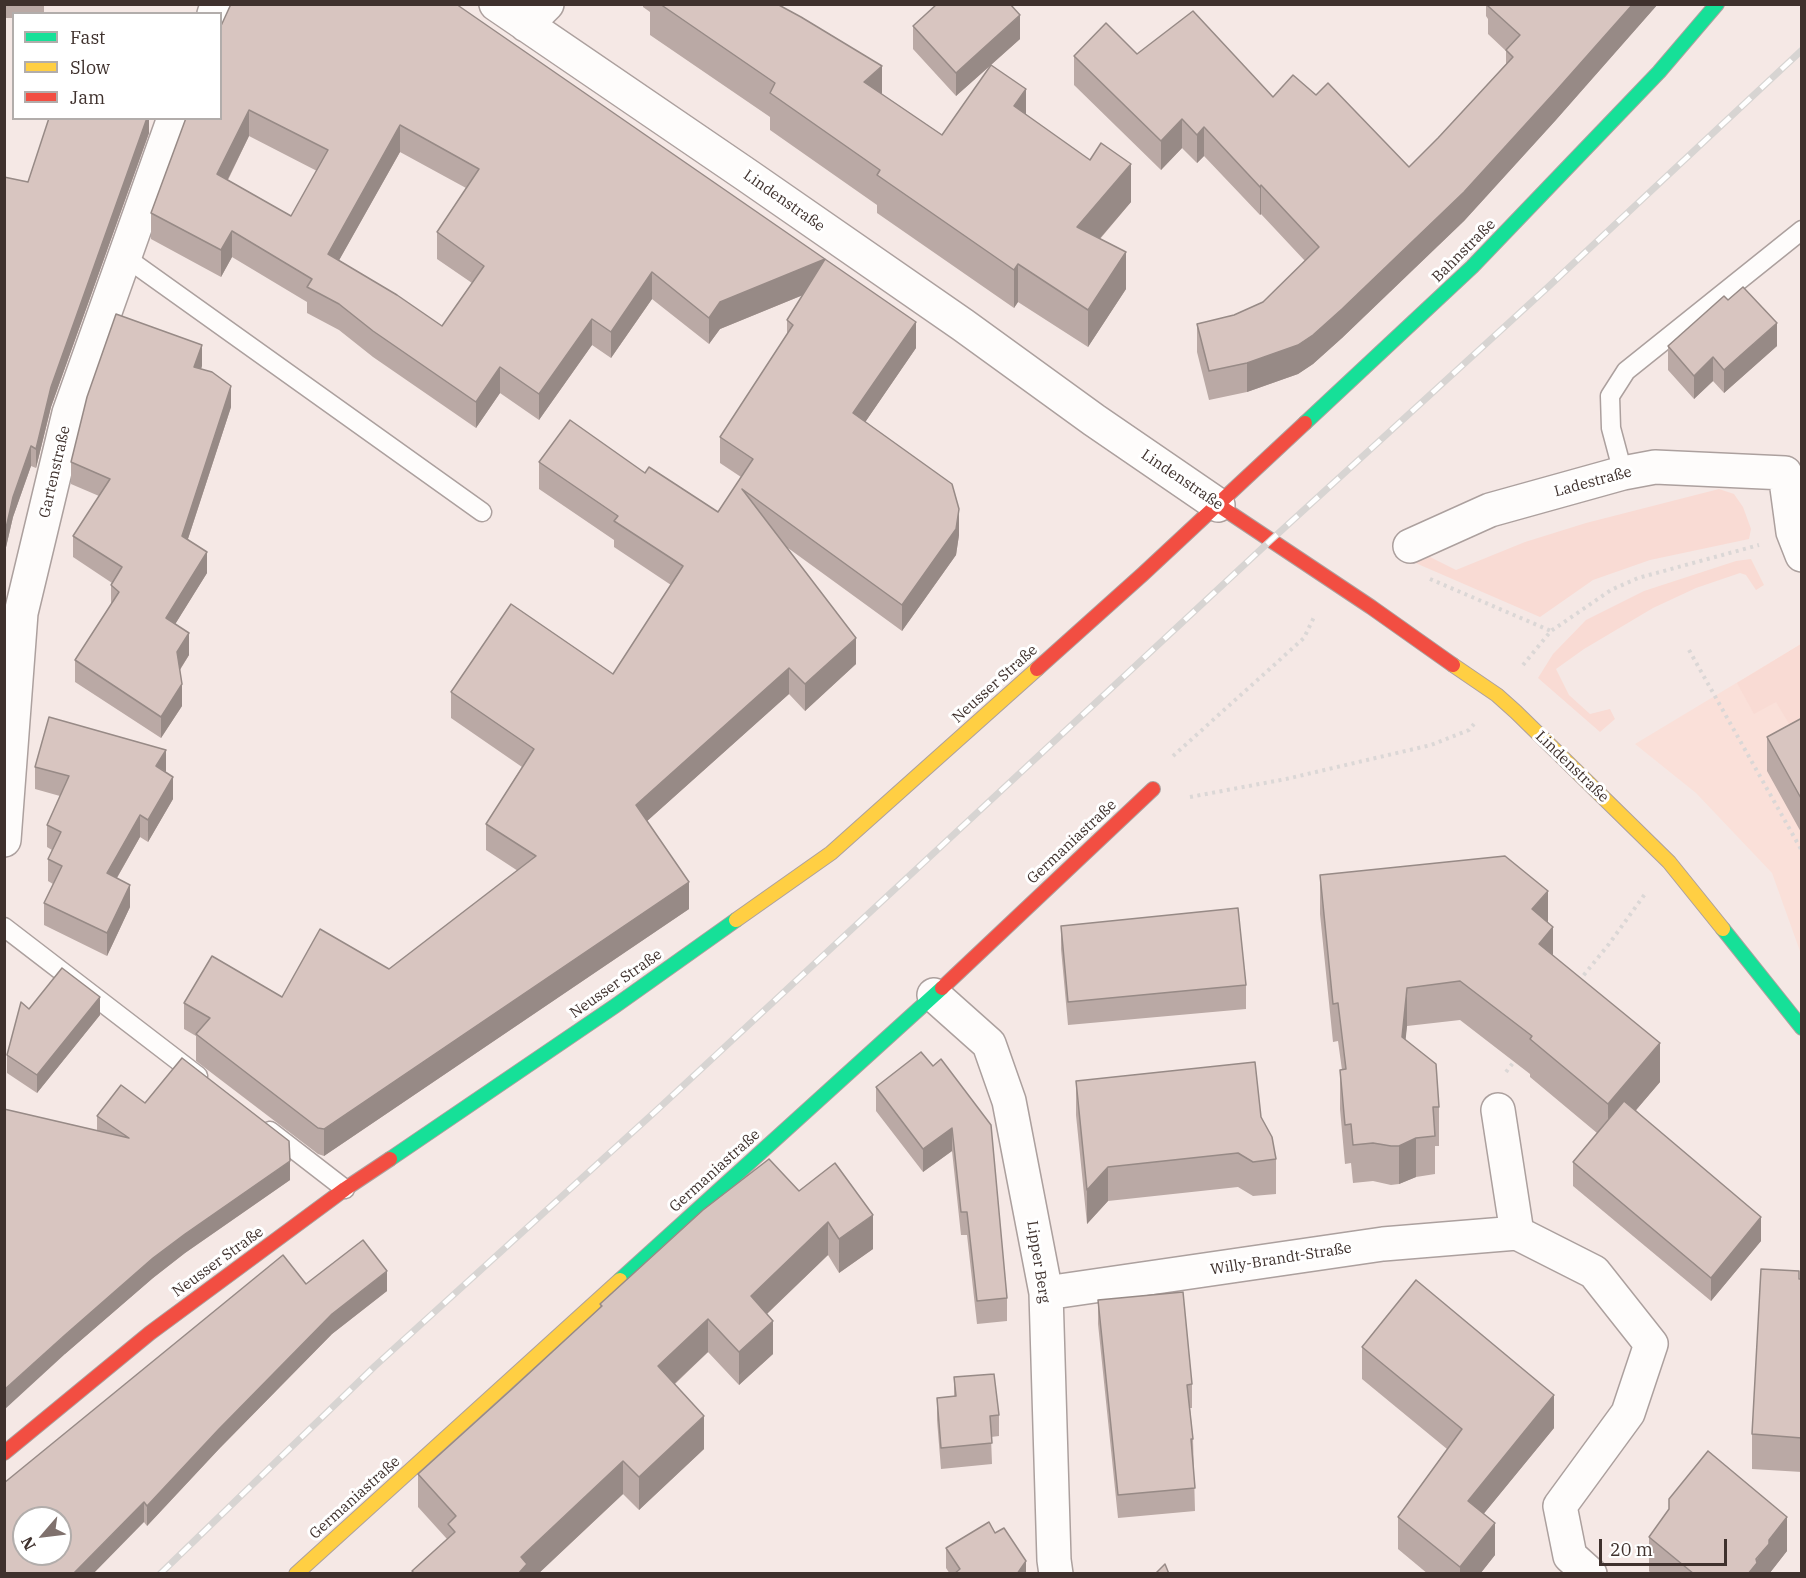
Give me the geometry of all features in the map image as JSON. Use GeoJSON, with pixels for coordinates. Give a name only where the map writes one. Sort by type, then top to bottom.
{"type":"FeatureCollection","features":[{"type":"Feature","properties":{"kind":"street","name":"Lindenstraße"},"geometry":{"type":"LineString","coordinates":[[496,4],[537,15],[1094,420],[1497,696],[1669,862],[1802,1028]]}},
{"type":"Feature","properties":{"kind":"street","name":"Bahnstraße"},"geometry":{"type":"LineString","coordinates":[[1218,505],[1472,267],[1659,72],[1717,4]]}},
{"type":"Feature","properties":{"kind":"street","name":"Gartenstraße"},"geometry":{"type":"LineString","coordinates":[[4,840],[21,613],[69,413],[173,120]]}},
{"type":"Feature","properties":{"kind":"street","name":"Ladestraße"},"geometry":{"type":"LineString","coordinates":[[1410,546],[1490,510],[1655,466],[1793,466]]}},
{"type":"Feature","properties":{"kind":"street"},"geometry":{"type":"LineString","coordinates":[[1793,466],[1793,532],[1802,555]]}},
{"type":"Feature","properties":{"kind":"street","name":"Neusser Straße"},"geometry":{"type":"LineString","coordinates":[[4,1454],[150,1333],[345,1189],[615,1006],[831,853],[1218,505]]}},
{"type":"Feature","properties":{"kind":"street","name":"Germaniastraße"},"geometry":{"type":"LineString","coordinates":[[297,1574],[933,995],[1152,789]]}},
{"type":"Feature","properties":{"kind":"street","name":"Lipper Berg"},"geometry":{"type":"LineString","coordinates":[[933,995],[990,1044],[1009,1101],[1046,1293],[1052,1569]]}},
{"type":"Feature","properties":{"kind":"street"},"geometry":{"type":"LineString","coordinates":[[1498,1110],[1517,1233],[1594,1272],[1651,1344],[1628,1413],[1560,1506],[1570,1556],[1590,1574]]}},
{"type":"Feature","properties":{"kind":"street","name":"Willy-Brandt-Straße"},"geometry":{"type":"LineString","coordinates":[[1046,1293],[1383,1244],[1517,1233]]}},
{"type":"Feature","properties":{"kind":"lane"},"geometry":{"type":"LineString","coordinates":[[1623,473],[1611,428],[1610,396],[1626,371],[1802,230]]}},
{"type":"Feature","properties":{"kind":"lane"},"geometry":{"type":"LineString","coordinates":[[125,257],[482,512]]}},
{"type":"Feature","properties":{"kind":"lane"},"geometry":{"type":"LineString","coordinates":[[4,927],[212,1087]]}},
{"type":"Feature","properties":{"kind":"lane"},"geometry":{"type":"LineString","coordinates":[[260,1123],[345,1189]]}},
{"type":"Feature","properties":{"kind":"path"},"geometry":{"type":"LineString","coordinates":[[1332,581],[1304,638],[1167,761],[1152,789],[1190,797],[1286,779],[1431,745],[1468,730],[1551,631],[1611,590],[1638,578],[1769,542]]}},
{"type":"Feature","properties":{"kind":"path"},"geometry":{"type":"LineString","coordinates":[[1422,576],[1551,631]]}},
{"type":"Feature","properties":{"kind":"path"},"geometry":{"type":"LineString","coordinates":[[1689,650],[1802,851]]}},
{"type":"Feature","properties":{"kind":"path"},"geometry":{"type":"LineString","coordinates":[[1572,990],[1609,945],[1669,862]]}},
{"type":"Feature","properties":{"kind":"path"},"geometry":{"type":"LineString","coordinates":[[1498,1110],[1499,1080],[1521,1053]]}},
{"type":"Feature","properties":{"kind":"shaded area"},"geometry":{"type":"Polygon","coordinates":[[[1719,489],[1734,494],[1743,507],[1751,529],[1749,539],[1650,560],[1593,580],[1540,617],[1404,558],[1410,547],[1456,570],[1525,542],[1586,523],[1719,489]]]}},
{"type":"Feature","properties":{"kind":"shaded area"},"geometry":{"type":"Polygon","coordinates":[[[1751,559],[1764,585],[1756,590],[1746,575],[1740,573],[1696,588],[1653,608],[1584,649],[1556,669],[1569,695],[1590,714],[1610,709],[1615,719],[1600,732],[1538,678],[1553,654],[1586,620],[1644,591],[1736,561],[1751,559]]]}},
{"type":"Feature","properties":{"kind":"shaded area"},"geometry":{"type":"Polygon","coordinates":[[[1801,644],[1801,954],[1772,873],[1696,793],[1635,744],[1801,644]]]}},
{"type":"Feature","properties":{"kind":"shaded area"},"geometry":{"type":"Polygon","coordinates":[[[1801,644],[1800,742],[1776,702],[1754,714],[1737,683],[1801,644]]]}},
{"type":"Feature","properties":{"kind":"building"},"geometry":{"type":"Polygon","coordinates":[[[231,4],[456,4],[825,259],[720,302],[709,318],[652,272],[611,332],[592,319],[539,394],[500,367],[476,402],[373,331],[339,304],[307,287],[312,279],[232,231],[221,250],[151,213],[185,120],[222,120],[222,24],[231,4]],[[249,110],[217,174],[291,216],[328,150],[249,110]],[[400,125],[328,254],[397,295],[442,326],[484,266],[437,232],[479,169],[400,125]]]}},
{"type":"Feature","properties":{"kind":"building"},"geometry":{"type":"Polygon","coordinates":[[[660,4],[777,4],[882,66],[864,82],[942,135],[991,65],[1026,89],[1014,106],[1090,160],[1101,143],[1131,164],[1077,227],[1126,252],[1088,310],[1018,264],[1014,270],[877,175],[880,170],[770,93],[775,83],[660,4]]]}},
{"type":"Feature","properties":{"kind":"building"},"geometry":{"type":"Polygon","coordinates":[[[937,4],[1010,4],[1020,15],[956,73],[913,26],[937,4]]]}},
{"type":"Feature","properties":{"kind":"building"},"geometry":{"type":"Polygon","coordinates":[[[1489,4],[1633,4],[1464,192],[1313,335],[1298,345],[1247,363],[1209,371],[1197,324],[1234,315],[1263,302],[1319,247],[1204,127],[1197,135],[1182,119],[1161,141],[1074,56],[1106,23],[1137,54],[1193,11],[1273,97],[1293,75],[1316,95],[1328,83],[1409,167],[1513,57],[1506,50],[1520,35],[1488,6],[1489,4]]]}},
{"type":"Feature","properties":{"kind":"building"},"geometry":{"type":"Polygon","coordinates":[[[48,120],[146,120],[51,387],[36,449],[31,446],[13,497],[4,537],[4,177],[28,182],[48,120]]]}},
{"type":"Feature","properties":{"kind":"building"},"geometry":{"type":"Polygon","coordinates":[[[825,259],[916,322],[853,413],[952,484],[959,509],[956,529],[902,605],[742,489],[856,638],[805,684],[789,668],[636,805],[689,882],[324,1129],[318,1128],[196,1034],[210,1018],[184,1003],[212,956],[282,997],[320,929],[389,969],[536,856],[486,824],[534,749],[451,692],[511,604],[613,674],[683,566],[614,521],[618,516],[539,462],[570,420],[645,473],[649,467],[718,512],[753,459],[720,437],[793,325],[787,320],[825,259]]]}},
{"type":"Feature","properties":{"kind":"building"},"geometry":{"type":"Polygon","coordinates":[[[1743,287],[1777,323],[1724,370],[1713,357],[1694,376],[1668,346],[1724,296],[1728,300],[1743,287]]]}},
{"type":"Feature","properties":{"kind":"building"},"geometry":{"type":"Polygon","coordinates":[[[116,314],[202,345],[194,367],[212,372],[231,386],[182,536],[207,552],[166,618],[189,633],[177,652],[182,684],[161,717],[75,660],[119,592],[111,585],[122,567],[73,536],[110,479],[71,462],[87,397],[116,314]]]}},
{"type":"Feature","properties":{"kind":"building"},"geometry":{"type":"Polygon","coordinates":[[[49,717],[166,750],[156,766],[173,777],[148,820],[140,815],[107,873],[130,885],[107,933],[44,903],[62,866],[48,859],[61,832],[47,825],[69,776],[35,767],[49,717]]]}},
{"type":"Feature","properties":{"kind":"building"},"geometry":{"type":"Polygon","coordinates":[[[1802,718],[1802,800],[1767,737],[1802,718]]]}},
{"type":"Feature","properties":{"kind":"building"},"geometry":{"type":"Polygon","coordinates":[[[1505,856],[1548,891],[1532,909],[1553,927],[1539,944],[1660,1043],[1608,1104],[1530,1039],[1532,1036],[1460,981],[1407,988],[1402,1037],[1436,1064],[1439,1107],[1433,1107],[1435,1136],[1416,1138],[1399,1146],[1373,1143],[1353,1145],[1351,1124],[1345,1125],[1340,1070],[1346,1069],[1338,1003],[1333,1004],[1320,875],[1505,856]]]}},
{"type":"Feature","properties":{"kind":"building"},"geometry":{"type":"Polygon","coordinates":[[[1238,908],[1246,985],[1068,1002],[1061,926],[1238,908]]]}},
{"type":"Feature","properties":{"kind":"building"},"geometry":{"type":"Polygon","coordinates":[[[62,968],[100,997],[37,1075],[7,1055],[21,1002],[29,1009],[62,968]]]}},
{"type":"Feature","properties":{"kind":"building"},"geometry":{"type":"Polygon","coordinates":[[[921,1052],[933,1066],[941,1059],[991,1125],[1007,1298],[977,1301],[967,1212],[961,1212],[952,1128],[923,1149],[876,1087],[921,1052]]]}},
{"type":"Feature","properties":{"kind":"building"},"geometry":{"type":"Polygon","coordinates":[[[182,1058],[289,1141],[290,1161],[153,1258],[4,1390],[4,1109],[129,1138],[97,1116],[121,1085],[145,1103],[182,1058]]]}},
{"type":"Feature","properties":{"kind":"building"},"geometry":{"type":"Polygon","coordinates":[[[1255,1062],[1261,1117],[1272,1137],[1276,1159],[1253,1162],[1238,1153],[1108,1167],[1087,1190],[1076,1081],[1255,1062]]]}},
{"type":"Feature","properties":{"kind":"building"},"geometry":{"type":"Polygon","coordinates":[[[1624,1101],[1761,1217],[1711,1278],[1573,1162],[1624,1101]]]}},
{"type":"Feature","properties":{"kind":"building"},"geometry":{"type":"Polygon","coordinates":[[[769,1159],[799,1191],[835,1163],[873,1215],[839,1239],[828,1222],[751,1296],[773,1321],[739,1352],[708,1319],[658,1366],[704,1416],[639,1477],[623,1461],[521,1557],[527,1564],[518,1574],[415,1574],[412,1571],[455,1532],[448,1524],[456,1516],[418,1474],[703,1210],[769,1159]]]}},
{"type":"Feature","properties":{"kind":"building"},"geometry":{"type":"Polygon","coordinates":[[[363,1240],[387,1271],[332,1314],[147,1506],[144,1502],[73,1574],[4,1574],[4,1483],[283,1255],[306,1284],[363,1240]]]}},
{"type":"Feature","properties":{"kind":"building"},"geometry":{"type":"Polygon","coordinates":[[[1761,1269],[1799,1271],[1799,1279],[1802,1279],[1802,1438],[1752,1434],[1761,1269]]]}},
{"type":"Feature","properties":{"kind":"building"},"geometry":{"type":"Polygon","coordinates":[[[1416,1280],[1554,1395],[1468,1501],[1495,1523],[1460,1567],[1398,1517],[1462,1429],[1362,1347],[1416,1280]]]}},
{"type":"Feature","properties":{"kind":"building"},"geometry":{"type":"Polygon","coordinates":[[[1183,1292],[1192,1384],[1187,1385],[1193,1439],[1191,1439],[1195,1488],[1118,1495],[1098,1300],[1183,1292]]]}},
{"type":"Feature","properties":{"kind":"building"},"geometry":{"type":"Polygon","coordinates":[[[994,1374],[999,1415],[990,1416],[992,1443],[941,1448],[937,1398],[956,1396],[954,1377],[994,1374]]]}},
{"type":"Feature","properties":{"kind":"building"},"geometry":{"type":"Polygon","coordinates":[[[1708,1451],[1787,1517],[1756,1559],[1757,1563],[1748,1574],[1694,1574],[1649,1537],[1669,1509],[1669,1499],[1708,1451]]]}},
{"type":"Feature","properties":{"kind":"building"},"geometry":{"type":"Polygon","coordinates":[[[989,1522],[995,1533],[1004,1528],[1026,1561],[1017,1574],[954,1574],[960,1569],[946,1548],[989,1522]]]}},
{"type":"Feature","properties":{"kind":"building"},"geometry":{"type":"Polygon","coordinates":[[[1165,1564],[1169,1574],[1155,1574],[1165,1564]]]}},
{"type":"Feature","properties":{"kind":"railway"},"geometry":{"type":"LineString","coordinates":[[160,1574],[375,1366],[658,1109],[1802,50]]}},
{"type":"Feature","properties":{"kind":"traffic: fast"},"geometry":{"type":"LineString","coordinates":[[1305,423],[1472,267],[1659,72],[1717,4]]}},
{"type":"Feature","properties":{"kind":"traffic: fast"},"geometry":{"type":"LineString","coordinates":[[390,1159],[615,1006],[736,920]]}},
{"type":"Feature","properties":{"kind":"traffic: fast"},"geometry":{"type":"LineString","coordinates":[[1723,929],[1802,1028]]}},
{"type":"Feature","properties":{"kind":"traffic: fast"},"geometry":{"type":"LineString","coordinates":[[620,1280],[942,988]]}},
{"type":"Feature","properties":{"kind":"traffic: slow"},"geometry":{"type":"LineString","coordinates":[[1453,665],[1497,695],[1516,712],[1669,862],[1723,929]]}},
{"type":"Feature","properties":{"kind":"traffic: slow"},"geometry":{"type":"LineString","coordinates":[[736,920],[831,853],[1037,669]]}},
{"type":"Feature","properties":{"kind":"traffic: slow"},"geometry":{"type":"LineString","coordinates":[[296,1574],[620,1280]]}},
{"type":"Feature","properties":{"kind":"traffic: jam"},"geometry":{"type":"LineString","coordinates":[[1037,669],[1305,423]]}},
{"type":"Feature","properties":{"kind":"traffic: jam"},"geometry":{"type":"LineString","coordinates":[[1218,505],[1453,665]]}},
{"type":"Feature","properties":{"kind":"traffic: jam"},"geometry":{"type":"LineString","coordinates":[[942,988],[1153,789]]}},
{"type":"Feature","properties":{"kind":"traffic: jam"},"geometry":{"type":"LineString","coordinates":[[4,1453],[150,1333],[345,1189],[390,1159]]}}]}
